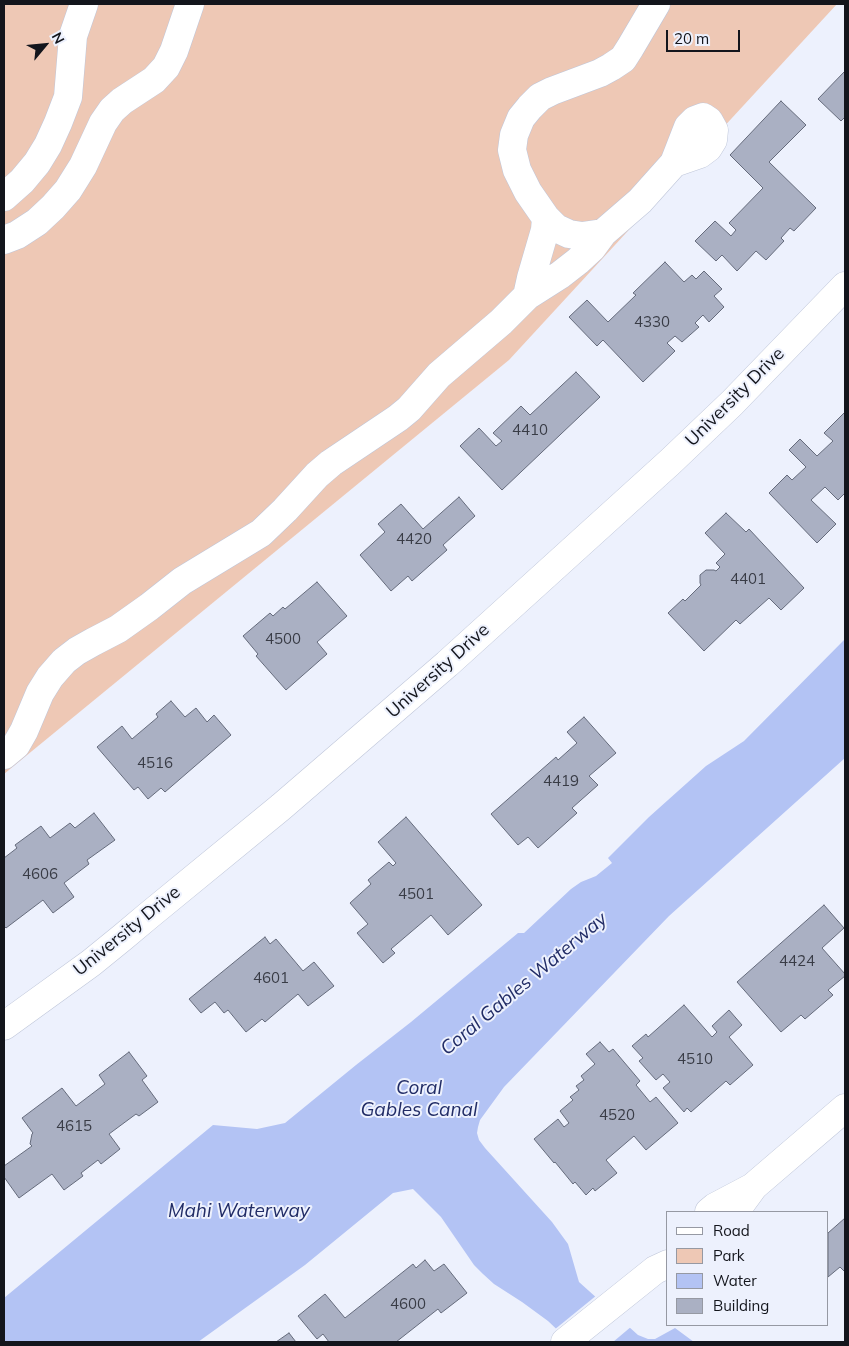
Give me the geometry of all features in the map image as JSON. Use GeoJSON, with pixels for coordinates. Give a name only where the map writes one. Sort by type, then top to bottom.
{"type":"FeatureCollection","features":[{"type":"Feature","properties":{"kind":"street"},"geometry":{"type":"LineString","coordinates":[[4,197],[22,181],[37,163],[48,145],[58,122],[68,97],[73,36],[84,4]]}},
{"type":"Feature","properties":{"kind":"street"},"geometry":{"type":"LineString","coordinates":[[4,240],[17,235],[37,222],[53,207],[68,190],[83,166],[103,122],[112,110],[122,101],[154,80],[166,67],[174,51],[190,4]]}},
{"type":"Feature","properties":{"kind":"street"},"geometry":{"type":"LineString","coordinates":[[603,233],[582,236],[569,234],[556,228],[546,218],[528,192],[517,170],[512,150],[514,135],[521,118],[540,98],[552,91],[600,73],[623,59],[656,4]]}},
{"type":"Feature","properties":{"kind":"street"},"geometry":{"type":"LineString","coordinates":[[4,755],[16,745],[40,693],[50,677],[64,661],[92,642],[126,624],[182,580],[261,533],[331,463],[381,431],[410,409],[439,375],[501,322],[528,296],[578,262],[603,233],[640,201],[674,163]]}},
{"type":"Feature","properties":{"kind":"street"},"geometry":{"type":"LineString","coordinates":[[528,296],[531,278],[545,230],[546,218]]}},
{"type":"Feature","properties":{"kind":"street","name":"University Drive"},"geometry":{"type":"LineString","coordinates":[[4,1026],[91,963],[123,937],[296,794],[447,664],[732,402],[845,286]]}},
{"type":"Feature","properties":{"kind":"street"},"geometry":{"type":"LineString","coordinates":[[710,1211],[754,1186],[845,1108]]}},
{"type":"Feature","properties":{"kind":"street"},"geometry":{"type":"LineString","coordinates":[[736,1211],[754,1186]]}},
{"type":"Feature","properties":{"kind":"street"},"geometry":{"type":"LineString","coordinates":[[566,1342],[664,1263]]}},
{"type":"Feature","properties":{"kind":"green space"},"geometry":{"type":"Polygon","coordinates":[[[4,4],[837,4],[509,360],[4,774],[4,4]]]}},
{"type":"Feature","properties":{"kind":"water","name":"Coral Gables Canal"},"geometry":{"type":"Polygon","coordinates":[[[845,639],[845,758],[669,916],[504,1087],[480,1120],[478,1127],[479,1140],[485,1148],[552,1222],[568,1244],[579,1282],[638,1335],[648,1339],[655,1339],[675,1328],[694,1342],[570,1342],[548,1321],[494,1284],[483,1274],[474,1265],[441,1217],[413,1189],[393,1193],[305,1265],[198,1342],[4,1342],[4,1298],[213,1125],[257,1129],[285,1123],[518,933],[524,933],[571,889],[581,882],[596,876],[612,863],[608,858],[649,817],[706,766],[744,741],[845,639]]]}},
{"type":"Feature","properties":{"kind":"pier"},"geometry":{"type":"Polygon","coordinates":[[[597,1295],[632,1326],[613,1342],[566,1342],[554,1330],[597,1295]]]}},
{"type":"Feature","properties":{"kind":"building"},"geometry":{"type":"Polygon","coordinates":[[[845,71],[845,117],[841,121],[818,99],[845,71]]]}},
{"type":"Feature","properties":{"kind":"building"},"geometry":{"type":"Polygon","coordinates":[[[781,101],[806,125],[769,162],[816,208],[794,231],[790,228],[781,238],[784,241],[766,260],[756,251],[737,271],[722,255],[716,261],[695,241],[715,221],[731,236],[736,230],[729,223],[763,188],[730,155],[781,101]]]}},
{"type":"Feature","properties":{"kind":"building"},"geometry":{"type":"Polygon","coordinates":[[[665,262],[684,282],[692,275],[696,279],[704,271],[722,289],[714,296],[724,307],[709,322],[703,315],[695,323],[699,327],[682,342],[675,336],[667,343],[675,351],[643,382],[603,340],[597,346],[569,317],[587,300],[608,322],[636,295],[633,293],[665,262]]]}},
{"type":"Feature","properties":{"kind":"building"},"geometry":{"type":"Polygon","coordinates":[[[576,372],[600,397],[502,490],[460,446],[479,428],[496,446],[502,441],[493,433],[521,406],[530,415],[576,372]]]}},
{"type":"Feature","properties":{"kind":"building"},"geometry":{"type":"Polygon","coordinates":[[[845,412],[845,493],[838,500],[825,487],[811,500],[836,524],[817,543],[769,493],[787,475],[792,480],[806,467],[789,450],[800,439],[817,456],[833,441],[824,433],[845,412]]]}},
{"type":"Feature","properties":{"kind":"building"},"geometry":{"type":"Polygon","coordinates":[[[459,497],[475,516],[443,545],[447,550],[412,581],[408,576],[391,591],[360,555],[385,532],[378,524],[401,504],[423,529],[459,497]]]}},
{"type":"Feature","properties":{"kind":"building"},"geometry":{"type":"Polygon","coordinates":[[[726,513],[746,532],[749,529],[804,588],[781,610],[769,598],[740,624],[736,620],[704,651],[668,613],[683,599],[685,601],[701,585],[700,575],[706,570],[716,571],[720,567],[716,563],[725,554],[705,533],[726,513]]]}},
{"type":"Feature","properties":{"kind":"building"},"geometry":{"type":"Polygon","coordinates":[[[317,582],[347,616],[317,642],[327,654],[286,690],[256,656],[258,654],[243,636],[270,613],[273,616],[283,607],[285,609],[317,582]]]}},
{"type":"Feature","properties":{"kind":"building"},"geometry":{"type":"Polygon","coordinates":[[[171,701],[185,717],[196,708],[207,722],[214,715],[231,735],[165,792],[161,788],[148,799],[138,787],[134,790],[97,747],[122,726],[132,739],[158,717],[156,714],[171,701]]]}},
{"type":"Feature","properties":{"kind":"building"},"geometry":{"type":"Polygon","coordinates":[[[584,717],[616,753],[589,776],[598,785],[572,808],[577,813],[538,848],[528,837],[518,845],[491,814],[556,757],[558,760],[577,743],[567,732],[584,717]]]}},
{"type":"Feature","properties":{"kind":"building"},"geometry":{"type":"Polygon","coordinates":[[[94,813],[115,840],[87,860],[89,864],[64,883],[74,897],[53,913],[43,900],[6,928],[4,926],[4,858],[17,848],[15,845],[41,826],[50,838],[70,823],[75,828],[94,813]]]}},
{"type":"Feature","properties":{"kind":"building"},"geometry":{"type":"Polygon","coordinates":[[[406,817],[482,905],[448,935],[431,915],[391,949],[395,953],[383,963],[357,933],[368,924],[350,903],[371,884],[368,880],[389,862],[393,866],[396,863],[378,842],[406,817]]]}},
{"type":"Feature","properties":{"kind":"building"},"geometry":{"type":"Polygon","coordinates":[[[824,905],[844,928],[822,948],[845,976],[828,990],[833,995],[805,1019],[801,1015],[781,1032],[737,982],[824,905]]]}},
{"type":"Feature","properties":{"kind":"building"},"geometry":{"type":"Polygon","coordinates":[[[265,937],[270,944],[276,939],[303,971],[314,962],[334,986],[308,1006],[298,994],[265,1022],[262,1019],[246,1032],[228,1010],[224,1013],[215,1002],[201,1013],[189,999],[265,937]]]}},
{"type":"Feature","properties":{"kind":"building"},"geometry":{"type":"Polygon","coordinates":[[[684,1005],[712,1037],[717,1032],[712,1026],[729,1010],[742,1025],[729,1037],[753,1065],[730,1085],[726,1081],[691,1112],[687,1108],[684,1112],[663,1088],[670,1082],[663,1074],[656,1080],[639,1061],[643,1058],[632,1046],[646,1034],[648,1037],[684,1005]]]}},
{"type":"Feature","properties":{"kind":"building"},"geometry":{"type":"Polygon","coordinates":[[[600,1042],[609,1052],[613,1049],[640,1081],[636,1085],[650,1102],[656,1097],[678,1123],[646,1150],[634,1136],[606,1160],[617,1173],[595,1191],[593,1188],[586,1195],[575,1182],[573,1184],[534,1139],[558,1119],[564,1127],[569,1123],[560,1111],[573,1100],[570,1097],[579,1090],[576,1086],[584,1080],[581,1076],[595,1064],[586,1054],[600,1042]]]}},
{"type":"Feature","properties":{"kind":"building"},"geometry":{"type":"Polygon","coordinates":[[[129,1052],[147,1076],[142,1080],[158,1102],[139,1116],[136,1114],[109,1134],[120,1149],[101,1164],[98,1160],[81,1173],[83,1176],[64,1190],[52,1174],[19,1198],[4,1177],[4,1166],[32,1146],[30,1144],[33,1133],[22,1118],[62,1088],[76,1106],[105,1084],[99,1075],[129,1052]]]}},
{"type":"Feature","properties":{"kind":"building"},"geometry":{"type":"Polygon","coordinates":[[[845,1218],[845,1272],[840,1267],[829,1276],[829,1232],[845,1218]]]}},
{"type":"Feature","properties":{"kind":"building"},"geometry":{"type":"Polygon","coordinates":[[[425,1260],[434,1271],[444,1264],[467,1293],[441,1313],[438,1309],[396,1342],[329,1342],[323,1334],[317,1339],[298,1316],[325,1294],[345,1318],[413,1264],[416,1268],[425,1260]]]}},
{"type":"Feature","properties":{"kind":"building"},"geometry":{"type":"Polygon","coordinates":[[[289,1333],[296,1342],[276,1342],[289,1333]]]}},
{"type":"Feature","properties":{"kind":"water label","name":"Coral Gables Waterway"},"geometry":{"type":"Point","coordinates":[524,984]}},
{"type":"Feature","properties":{"kind":"water label","name":"Mahi Waterway"},"geometry":{"type":"Point","coordinates":[239,1211]}}]}
